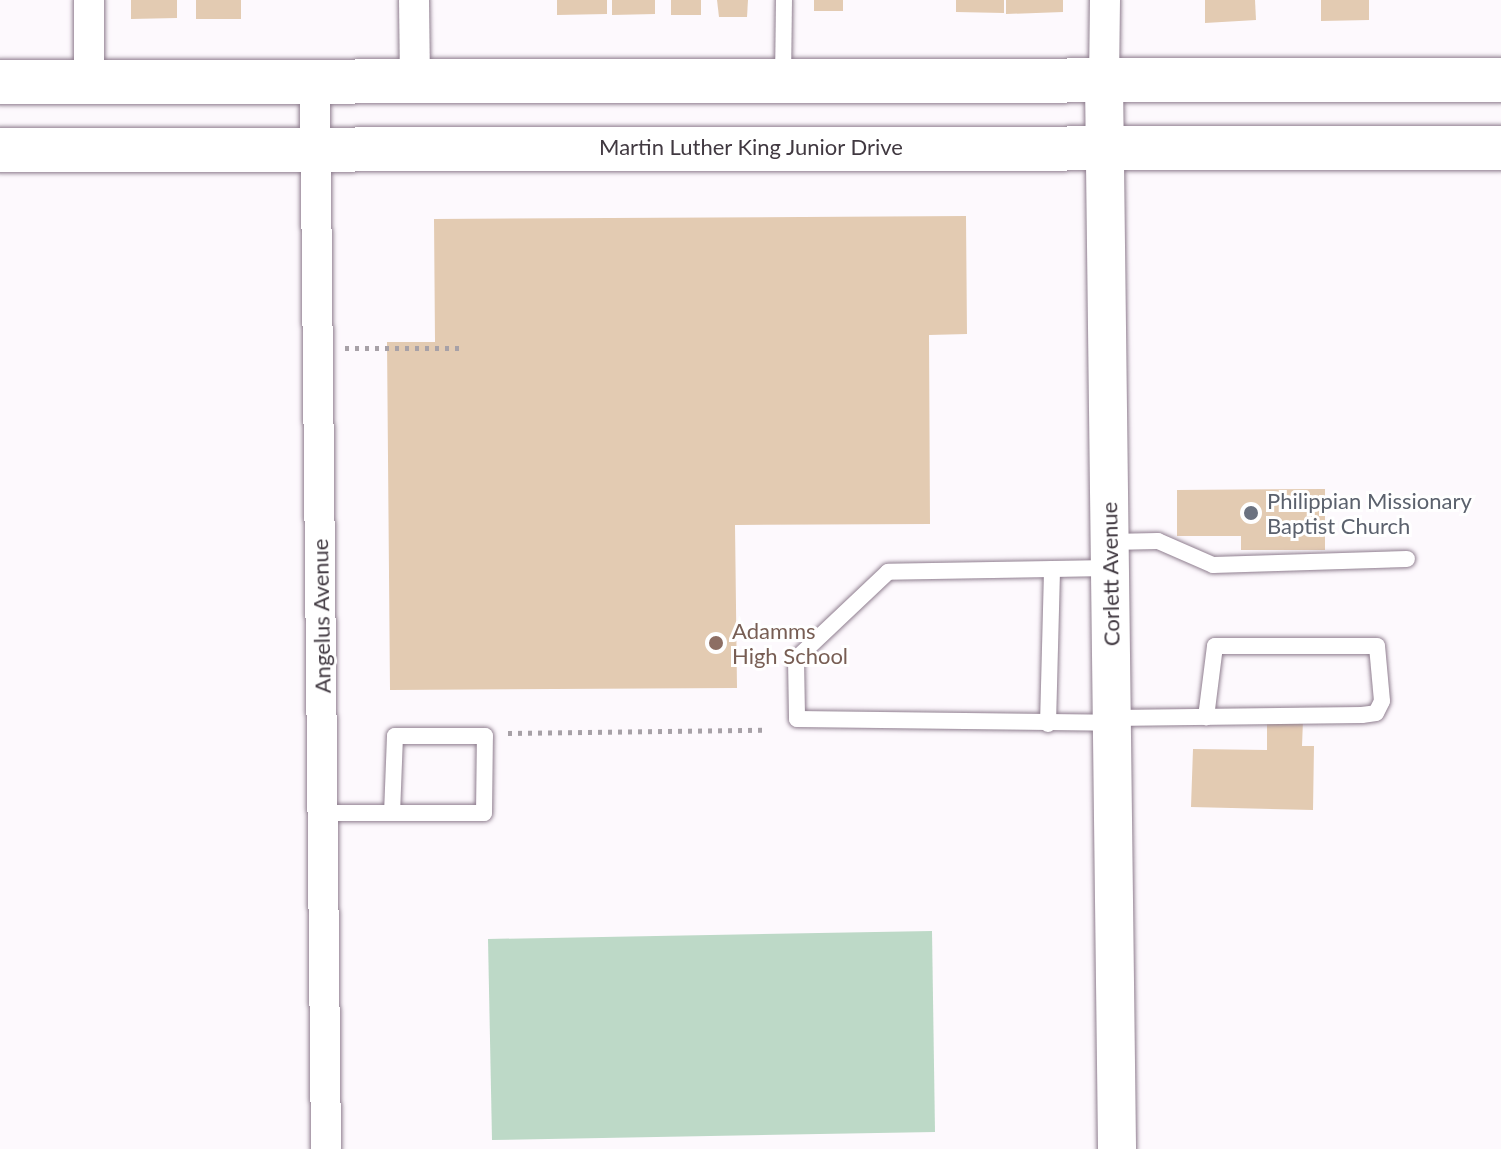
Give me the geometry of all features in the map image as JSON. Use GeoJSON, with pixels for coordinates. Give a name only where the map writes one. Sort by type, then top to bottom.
{"type":"FeatureCollection","features":[{"type":"Feature","properties":{"kind":"main road"},"geometry":{"type":"LineString","coordinates":[[0,82],[1501,80]]}},
{"type":"Feature","properties":{"kind":"main road","name":"Martin Luther King Junior Drive"},"geometry":{"type":"LineString","coordinates":[[0,150],[1105,145],[1501,148]]}},
{"type":"Feature","properties":{"kind":"street"},"geometry":{"type":"LineString","coordinates":[[89,0],[89,82]]}},
{"type":"Feature","properties":{"kind":"street"},"geometry":{"type":"LineString","coordinates":[[414,0],[415,82]]}},
{"type":"Feature","properties":{"kind":"street","name":"Corlett Avenue"},"geometry":{"type":"LineString","coordinates":[[1105,0],[1117,1149]]}},
{"type":"Feature","properties":{"kind":"street","name":"Angelus Avenue"},"geometry":{"type":"LineString","coordinates":[[315,82],[326,1149]]}},
{"type":"Feature","properties":{"kind":"lane"},"geometry":{"type":"LineString","coordinates":[[783,82],[784,0]]}},
{"type":"Feature","properties":{"kind":"lane"},"geometry":{"type":"LineString","coordinates":[[1206,717],[1215,646],[1377,646],[1382,701],[1376,713],[1048,724],[797,719],[796,659],[888,572],[1052,569],[1158,541],[1213,565],[1407,559]]}},
{"type":"Feature","properties":{"kind":"lane"},"geometry":{"type":"LineString","coordinates":[[1048,724],[1052,569]]}},
{"type":"Feature","properties":{"kind":"lane"},"geometry":{"type":"LineString","coordinates":[[323,813],[392,813],[484,813],[485,736],[395,736],[392,813]]}},
{"type":"Feature","properties":{"kind":"path"},"geometry":{"type":"LineString","coordinates":[[344,348],[464,348]]}},
{"type":"Feature","properties":{"kind":"path"},"geometry":{"type":"LineString","coordinates":[[508,733],[767,730]]}},
{"type":"Feature","properties":{"kind":"green space"},"geometry":{"type":"Polygon","coordinates":[[[932,931],[935,1132],[492,1140],[488,939],[932,931]]]}},
{"type":"Feature","properties":{"kind":"building"},"geometry":{"type":"Polygon","coordinates":[[[131,0],[177,0],[177,18],[131,19],[131,0]]]}},
{"type":"Feature","properties":{"kind":"building"},"geometry":{"type":"Polygon","coordinates":[[[196,0],[241,0],[241,19],[196,19],[196,0]]]}},
{"type":"Feature","properties":{"kind":"building"},"geometry":{"type":"Polygon","coordinates":[[[557,0],[607,0],[607,14],[557,15],[557,0]]]}},
{"type":"Feature","properties":{"kind":"building"},"geometry":{"type":"Polygon","coordinates":[[[612,0],[655,0],[655,14],[612,15],[612,0]]]}},
{"type":"Feature","properties":{"kind":"building"},"geometry":{"type":"Polygon","coordinates":[[[671,0],[701,0],[701,15],[671,15],[671,0]]]}},
{"type":"Feature","properties":{"kind":"building"},"geometry":{"type":"Polygon","coordinates":[[[717,0],[748,0],[747,17],[719,17],[717,0]]]}},
{"type":"Feature","properties":{"kind":"building"},"geometry":{"type":"Polygon","coordinates":[[[814,0],[843,0],[843,11],[814,11],[814,0]]]}},
{"type":"Feature","properties":{"kind":"building"},"geometry":{"type":"Polygon","coordinates":[[[956,0],[1004,0],[1004,13],[956,12],[956,0]]]}},
{"type":"Feature","properties":{"kind":"building"},"geometry":{"type":"Polygon","coordinates":[[[1006,0],[1063,0],[1063,12],[1006,14],[1006,0]]]}},
{"type":"Feature","properties":{"kind":"building"},"geometry":{"type":"Polygon","coordinates":[[[1205,0],[1255,0],[1256,20],[1205,23],[1205,0]]]}},
{"type":"Feature","properties":{"kind":"building"},"geometry":{"type":"Polygon","coordinates":[[[1321,0],[1369,0],[1369,20],[1321,21],[1321,0]]]}},
{"type":"Feature","properties":{"kind":"building"},"geometry":{"type":"Polygon","coordinates":[[[966,216],[967,334],[929,335],[930,524],[735,525],[737,688],[390,690],[387,342],[435,342],[434,219],[966,216]]]}},
{"type":"Feature","properties":{"kind":"building","name":"Philippian Missionary Baptist Church"},"geometry":{"type":"Polygon","coordinates":[[[1325,489],[1325,550],[1241,550],[1241,536],[1177,536],[1177,490],[1325,489]]]}},
{"type":"Feature","properties":{"kind":"building"},"geometry":{"type":"Polygon","coordinates":[[[1267,719],[1303,720],[1302,746],[1314,746],[1313,810],[1191,807],[1193,749],[1267,750],[1267,719]]]}},
{"type":"Feature","properties":{"kind":"place","name":"Philippian Missionary Baptist Church"},"geometry":{"type":"Point","coordinates":[1251,513]}},
{"type":"Feature","properties":{"kind":"place","name":"Adamms High School"},"geometry":{"type":"Point","coordinates":[716,643]}}]}
